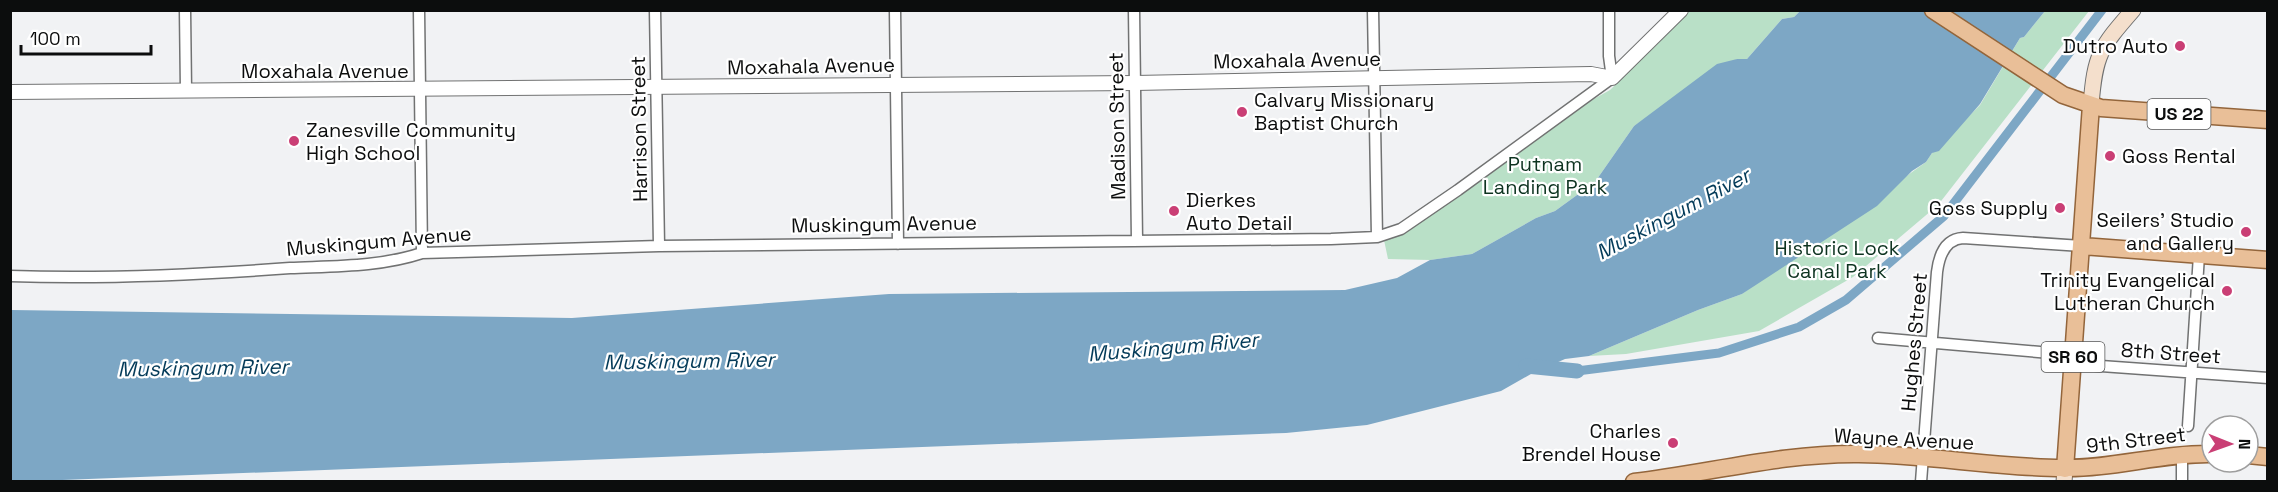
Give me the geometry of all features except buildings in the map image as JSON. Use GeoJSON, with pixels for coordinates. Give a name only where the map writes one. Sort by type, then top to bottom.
{"type":"FeatureCollection","features":[{"type":"Feature","properties":{"kind":"main road","name":"US 22"},"geometry":{"type":"LineString","coordinates":[[1934,10],[2064,95],[2091,105],[2101,108],[2268,120]]}},
{"type":"Feature","properties":{"kind":"main road"},"geometry":{"type":"LineString","coordinates":[[2133,10],[2099,53],[2094,73],[2082,246],[2268,260]]}},
{"type":"Feature","properties":{"kind":"main road","name":"SR 60"},"geometry":{"type":"LineString","coordinates":[[2065,475],[2082,246]]}},
{"type":"Feature","properties":{"kind":"main road","name":"9th Street"},"geometry":{"type":"LineString","coordinates":[[2065,475],[2182,453],[2200,454]]}},
{"type":"Feature","properties":{"kind":"main road","name":"Wayne Avenue"},"geometry":{"type":"LineString","coordinates":[[1634,482],[1812,456],[1860,454],[2065,475]]}},
{"type":"Feature","properties":{"kind":"street"},"geometry":{"type":"LineString","coordinates":[[185,10],[186,92]]}},
{"type":"Feature","properties":{"kind":"street"},"geometry":{"type":"LineString","coordinates":[[419,10],[422,253]]}},
{"type":"Feature","properties":{"kind":"street","name":"Harrison Street"},"geometry":{"type":"LineString","coordinates":[[655,10],[659,246]]}},
{"type":"Feature","properties":{"kind":"street"},"geometry":{"type":"LineString","coordinates":[[895,10],[898,244]]}},
{"type":"Feature","properties":{"kind":"street","name":"Madison Street"},"geometry":{"type":"LineString","coordinates":[[1134,10],[1137,242]]}},
{"type":"Feature","properties":{"kind":"street"},"geometry":{"type":"LineString","coordinates":[[1373,10],[1377,237]]}},
{"type":"Feature","properties":{"kind":"street"},"geometry":{"type":"LineString","coordinates":[[1609,10],[1609,56],[1612,78]]}},
{"type":"Feature","properties":{"kind":"street","name":"Muskingum Avenue"},"geometry":{"type":"LineString","coordinates":[[10,276],[109,278],[224,273],[360,265],[422,253],[659,246],[1137,242],[1377,237],[1401,229],[1578,104],[1612,78],[1682,10]]}},
{"type":"Feature","properties":{"kind":"street","name":"Moxahala Avenue"},"geometry":{"type":"LineString","coordinates":[[10,92],[1135,83],[1580,75],[1612,78]]}},
{"type":"Feature","properties":{"kind":"street","name":"Hughes Street"},"geometry":{"type":"LineString","coordinates":[[1921,482],[1936,272],[1940,256],[1948,244],[1955,239],[1963,238],[2082,246]]}},
{"type":"Feature","properties":{"kind":"street"},"geometry":{"type":"LineString","coordinates":[[2188,426],[2199,255]]}},
{"type":"Feature","properties":{"kind":"street","name":"8th Street"},"geometry":{"type":"LineString","coordinates":[[1878,338],[2191,373],[2268,378]]}},
{"type":"Feature","properties":{"kind":"street"},"geometry":{"type":"LineString","coordinates":[[2182,453],[2182,482]]}},
{"type":"Feature","properties":{"kind":"green space","name":"Putnam Landing Park"},"geometry":{"type":"Polygon","coordinates":[[[1690,11],[1800,11],[1794,17],[1782,19],[1747,59],[1737,59],[1634,126],[1595,182],[1555,211],[1536,218],[1472,254],[1430,260],[1388,259],[1384,240],[1409,229],[1592,100],[1610,90],[1690,11]]]}},
{"type":"Feature","properties":{"kind":"green space","name":"Historic Lock Canal Park"},"geometry":{"type":"Polygon","coordinates":[[[2045,11],[2089,11],[1938,205],[1853,277],[1759,331],[1626,354],[1589,356],[1742,294],[1926,162],[1932,153],[1980,105],[2020,38],[2024,37],[2045,11]]]}},
{"type":"Feature","properties":{"kind":"water"},"geometry":{"type":"Polygon","coordinates":[[[1800,11],[2045,11],[2024,37],[2020,38],[1980,104],[1939,151],[1932,153],[1926,162],[1912,171],[1877,206],[1742,294],[1589,356],[1565,359],[1501,391],[1367,425],[1286,433],[11,482],[11,310],[572,318],[889,294],[1345,290],[1397,278],[1430,260],[1472,254],[1536,218],[1555,211],[1595,182],[1634,126],[1717,64],[1747,59],[1782,19],[1794,17],[1800,11]]]}},
{"type":"Feature","properties":{"kind":"waterway","name":"Muskingum River"},"geometry":{"type":"LineString","coordinates":[[1577,371],[1719,353],[1799,327],[1846,300],[1944,216],[2102,10]]}},
{"type":"Feature","properties":{"kind":"waterway","name":"Muskingum River"},"geometry":{"type":"LineString","coordinates":[[1526,366],[1577,371]]}},
{"type":"Feature","properties":{"kind":"place","name":"Dutro Auto"},"geometry":{"type":"Point","coordinates":[2180,46]}},
{"type":"Feature","properties":{"kind":"place","name":"Calvary Missionary Baptist Church"},"geometry":{"type":"Point","coordinates":[1242,112]}},
{"type":"Feature","properties":{"kind":"place","name":"Zanesville Community High School"},"geometry":{"type":"Point","coordinates":[294,141]}},
{"type":"Feature","properties":{"kind":"place","name":"Goss Rental"},"geometry":{"type":"Point","coordinates":[2110,156]}},
{"type":"Feature","properties":{"kind":"place","name":"Goss Supply"},"geometry":{"type":"Point","coordinates":[2060,208]}},
{"type":"Feature","properties":{"kind":"place","name":"Dierkes Auto Detail"},"geometry":{"type":"Point","coordinates":[1174,211]}},
{"type":"Feature","properties":{"kind":"place","name":"Seilers' Studio and Gallery"},"geometry":{"type":"Point","coordinates":[2246,232]}},
{"type":"Feature","properties":{"kind":"place","name":"Trinity Evangelical Lutheran Church"},"geometry":{"type":"Point","coordinates":[2227,291]}},
{"type":"Feature","properties":{"kind":"place","name":"Charles Brendel House"},"geometry":{"type":"Point","coordinates":[1673,443]}}]}
